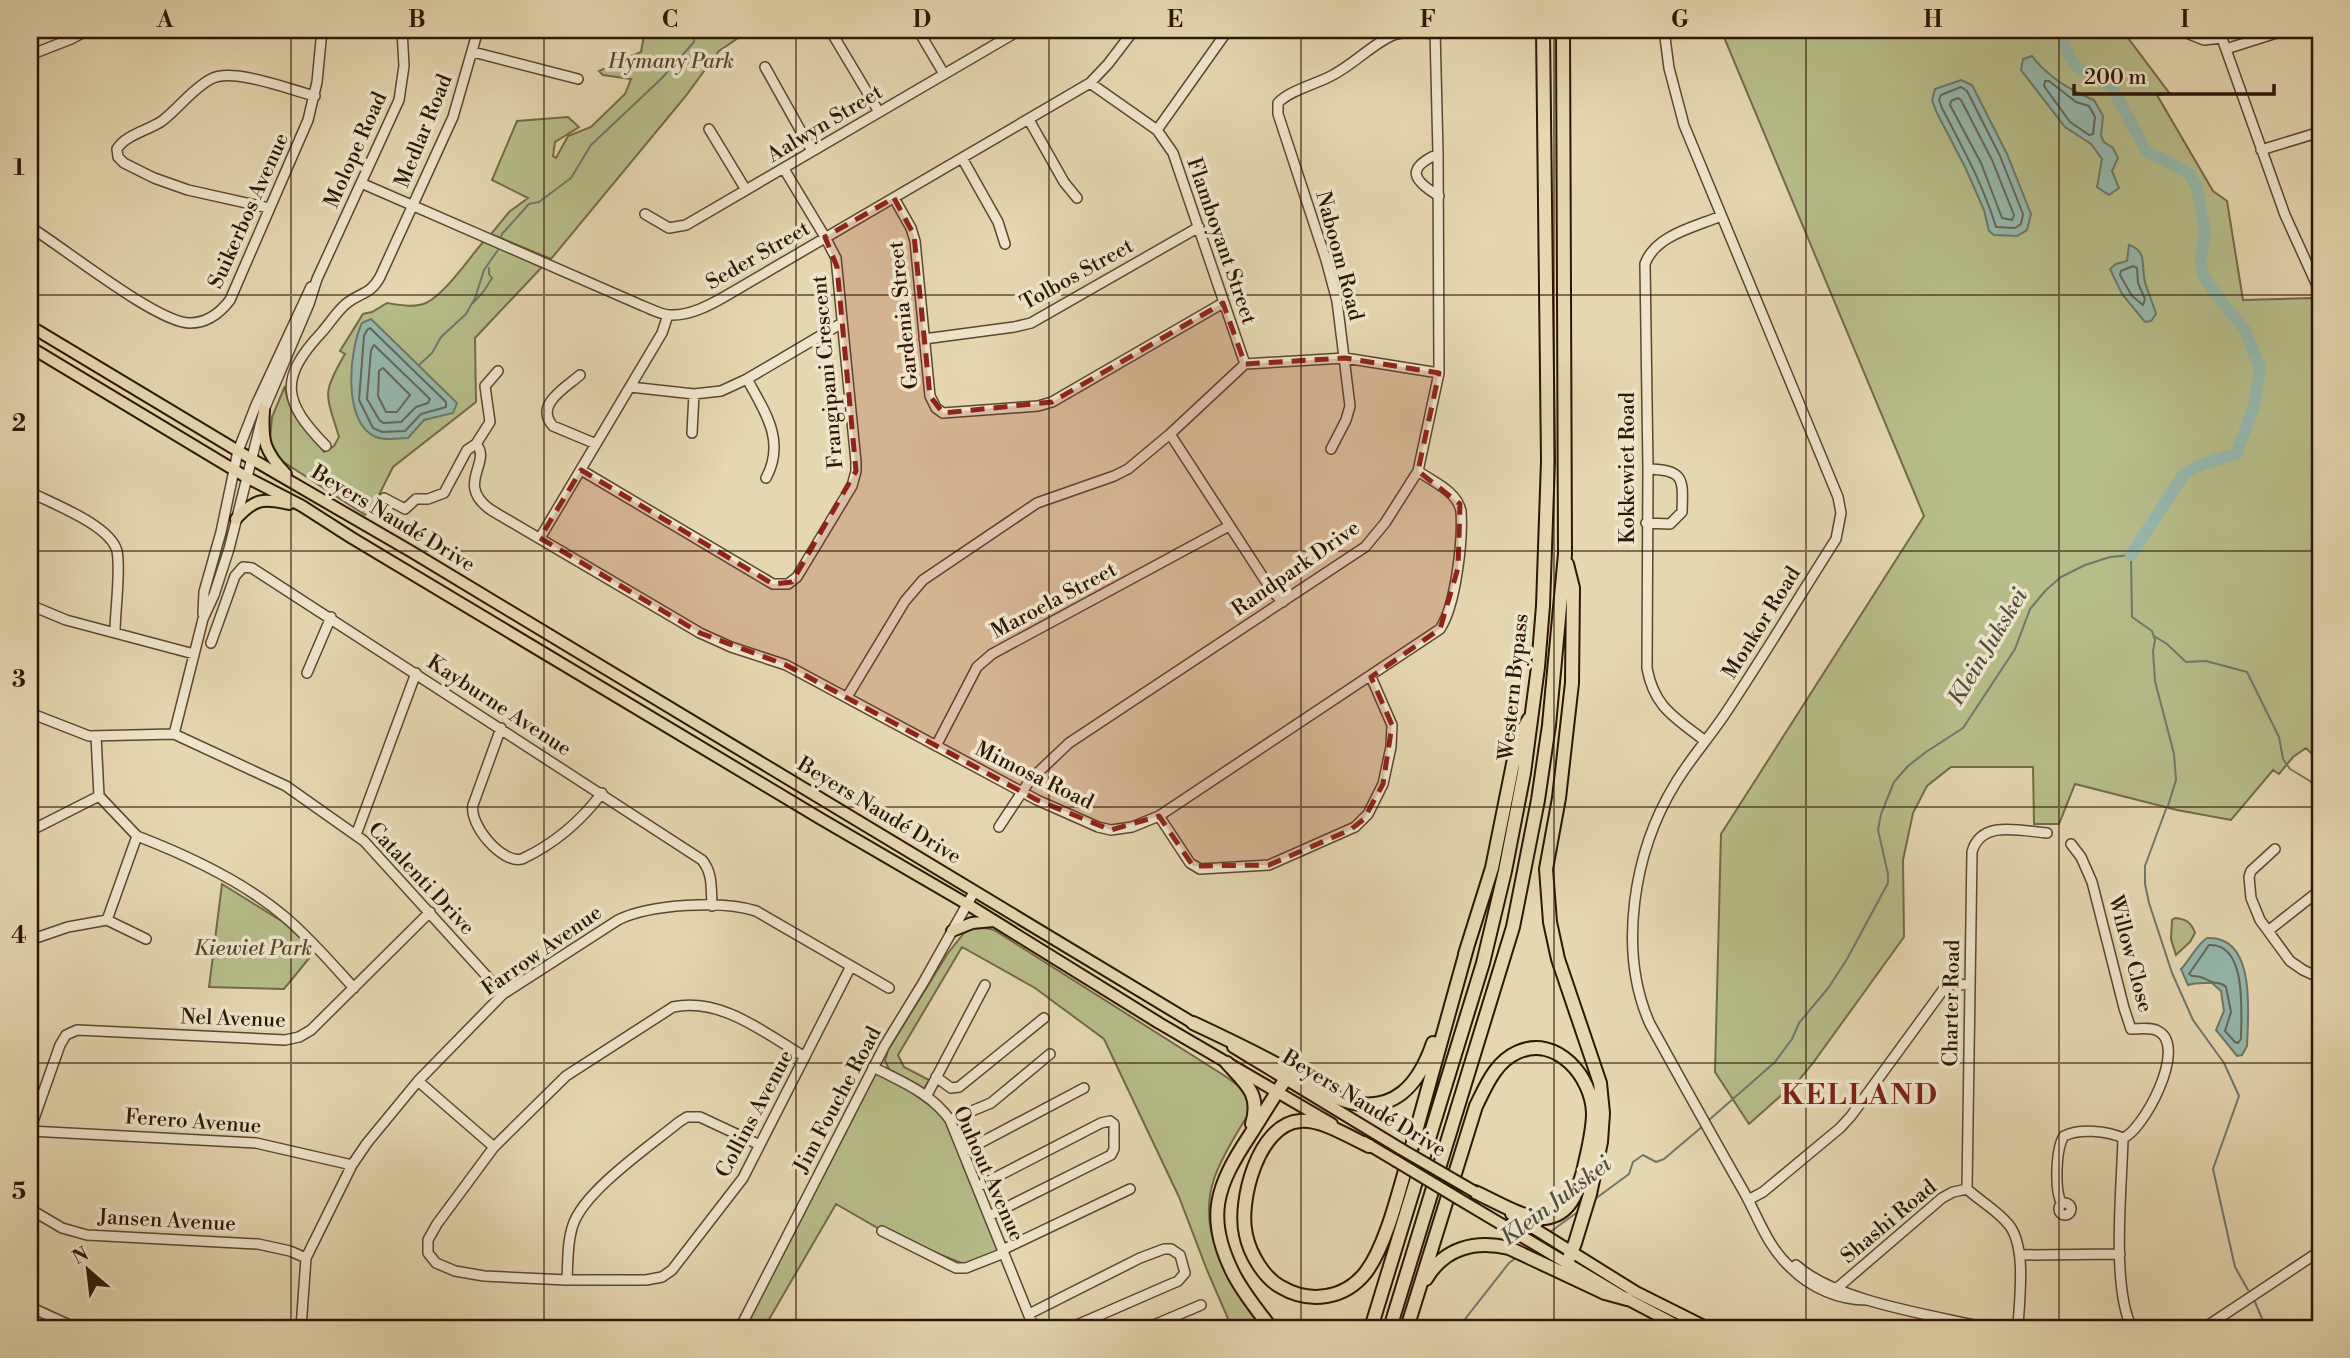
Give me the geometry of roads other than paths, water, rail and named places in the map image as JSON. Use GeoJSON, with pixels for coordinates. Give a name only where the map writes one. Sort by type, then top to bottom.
{"type":"FeatureCollection","features":[{"type":"Feature","properties":{"kind":"highway","name":"Western Bypass"},"geometry":{"type":"LineString","coordinates":[[1371,1328],[1483,963],[1508,859],[1524,773],[1543,606],[1548,461],[1543,30]]}},
{"type":"Feature","properties":{"kind":"highway","name":"Western Bypass"},"geometry":{"type":"LineString","coordinates":[[1390,1328],[1500,969],[1522,886],[1549,725],[1565,554],[1563,30]]}},
{"type":"Feature","properties":{"kind":"highway"},"geometry":{"type":"LineString","coordinates":[[1565,554],[1573,588],[1573,683],[1559,798],[1546,869],[1550,922],[1558,960],[1597,1075],[1603,1113],[1596,1169],[1570,1257]]}},
{"type":"Feature","properties":{"kind":"highway"},"geometry":{"type":"LineString","coordinates":[[1369,1146],[1320,1124],[1302,1120],[1287,1125],[1265,1145],[1248,1185],[1244,1207],[1246,1237],[1263,1270],[1278,1286],[1306,1297],[1329,1296],[1350,1286],[1375,1258],[1402,1180],[1492,868],[1518,739],[1531,716]]}},
{"type":"Feature","properties":{"kind":"highway"},"geometry":{"type":"LineString","coordinates":[[1194,1023],[1336,1097],[1360,1104],[1378,1104],[1401,1094],[1419,1076],[1467,948]]}},
{"type":"Feature","properties":{"kind":"highway"},"geometry":{"type":"LineString","coordinates":[[1408,1328],[1472,1118],[1487,1082],[1497,1068],[1526,1049],[1548,1051],[1566,1059],[1579,1073],[1593,1111],[1590,1144],[1575,1196],[1569,1205],[1551,1217],[1537,1218],[1475,1192]]}},
{"type":"Feature","properties":{"kind":"highway"},"geometry":{"type":"LineString","coordinates":[[1227,1063],[1247,1084],[1255,1102],[1254,1117],[1242,1147]]}},
{"type":"Feature","properties":{"kind":"highway"},"geometry":{"type":"LineString","coordinates":[[1270,1328],[1234,1275],[1221,1244],[1217,1218],[1221,1186],[1242,1147],[1285,1080]]}},
{"type":"Feature","properties":{"kind":"highway"},"geometry":{"type":"LineString","coordinates":[[1414,1305],[1428,1275],[1438,1263],[1457,1250],[1482,1244],[1509,1248],[1605,1293],[1627,1299]]}},
{"type":"Feature","properties":{"kind":"main road","name":"Beyers Naudé Drive"},"geometry":{"type":"LineString","coordinates":[[30,326],[412,552],[1475,1192],[1627,1299],[1682,1328]]}},
{"type":"Feature","properties":{"kind":"main road","name":"Beyers Naudé Drive"},"geometry":{"type":"LineString","coordinates":[[30,347],[233,470],[302,506],[1227,1063],[1459,1199],[1708,1328]]}},
{"type":"Feature","properties":{"kind":"main road"},"geometry":{"type":"LineString","coordinates":[[264,410],[263,438],[266,449],[296,484]]}},
{"type":"Feature","properties":{"kind":"main road"},"geometry":{"type":"LineString","coordinates":[[236,519],[250,505],[263,500],[302,506]]}},
{"type":"Feature","properties":{"kind":"main road"},"geometry":{"type":"LineString","coordinates":[[952,930],[972,923],[993,921]]}},
{"type":"Feature","properties":{"kind":"street"},"geometry":{"type":"LineString","coordinates":[[30,55],[88,30]]}},
{"type":"Feature","properties":{"kind":"street","name":"Suikerbos Avenue"},"geometry":{"type":"LineString","coordinates":[[30,227],[164,316],[193,323],[215,315],[230,300],[308,120],[315,96],[322,30]]}},
{"type":"Feature","properties":{"kind":"street","name":"Molope Road"},"geometry":{"type":"LineString","coordinates":[[203,619],[224,566],[264,410],[317,279],[389,122],[401,89],[404,66],[402,30]]}},
{"type":"Feature","properties":{"kind":"street","name":"Medlar Road"},"geometry":{"type":"LineString","coordinates":[[326,446],[306,424],[293,402],[290,386],[292,375],[304,352],[347,303],[365,295],[375,285],[453,117],[478,30]]}},
{"type":"Feature","properties":{"kind":"street"},"geometry":{"type":"LineString","coordinates":[[830,30],[879,112]]}},
{"type":"Feature","properties":{"kind":"street"},"geometry":{"type":"LineString","coordinates":[[918,30],[944,74]]}},
{"type":"Feature","properties":{"kind":"street","name":"Seder Street"},"geometry":{"type":"LineString","coordinates":[[668,316],[699,310],[712,304],[1090,83],[1134,30]]}},
{"type":"Feature","properties":{"kind":"street"},"geometry":{"type":"LineString","coordinates":[[1157,130],[1228,30]]}},
{"type":"Feature","properties":{"kind":"street","name":"Monkor Road"},"geometry":{"type":"LineString","coordinates":[[1664,30],[1678,107],[1838,497],[1841,513],[1836,539],[1724,716],[1675,783],[1656,823],[1638,887],[1632,943],[1634,970],[1644,1010],[1770,1245],[1802,1278],[1833,1295],[1867,1300]]}},
{"type":"Feature","properties":{"kind":"street"},"geometry":{"type":"LineString","coordinates":[[2179,30],[2204,40],[2221,34],[2285,215],[2320,292]]}},
{"type":"Feature","properties":{"kind":"street"},"geometry":{"type":"LineString","coordinates":[[2227,49],[2286,30]]}},
{"type":"Feature","properties":{"kind":"street","name":"Aalwyn Street"},"geometry":{"type":"LineString","coordinates":[[645,214],[669,228],[680,228],[1013,32]]}},
{"type":"Feature","properties":{"kind":"street","name":"Naboom Road"},"geometry":{"type":"LineString","coordinates":[[1331,449],[1350,406],[1337,301],[1278,114],[1278,103],[1283,97],[1334,75],[1393,35],[1435,32]]}},
{"type":"Feature","properties":{"kind":"street","name":"Randpark Drive"},"geometry":{"type":"LineString","coordinates":[[999,827],[1021,792],[1047,762],[1069,743],[1371,541],[1418,471],[1439,373],[1435,32]]}},
{"type":"Feature","properties":{"kind":"street"},"geometry":{"type":"LineString","coordinates":[[472,52],[578,79]]}},
{"type":"Feature","properties":{"kind":"street"},"geometry":{"type":"LineString","coordinates":[[765,67],[812,151]]}},
{"type":"Feature","properties":{"kind":"street"},"geometry":{"type":"LineString","coordinates":[[270,208],[176,186],[124,163],[118,157],[117,149],[122,142],[161,121],[199,87],[220,75],[235,75],[315,96]]}},
{"type":"Feature","properties":{"kind":"street","name":"Flamboyant Street"},"geometry":{"type":"LineString","coordinates":[[1090,83],[1157,130],[1173,153],[1245,364]]}},
{"type":"Feature","properties":{"kind":"street"},"geometry":{"type":"LineString","coordinates":[[1029,120],[1064,182],[1077,198]]}},
{"type":"Feature","properties":{"kind":"street"},"geometry":{"type":"LineString","coordinates":[[709,129],[746,190]]}},
{"type":"Feature","properties":{"kind":"street"},"geometry":{"type":"LineString","coordinates":[[2261,150],[2320,132]]}},
{"type":"Feature","properties":{"kind":"street"},"geometry":{"type":"LineString","coordinates":[[1438,154],[1423,161],[1417,169],[1417,178],[1422,186],[1439,195]]}},
{"type":"Feature","properties":{"kind":"street"},"geometry":{"type":"LineString","coordinates":[[962,158],[998,222],[1005,244]]}},
{"type":"Feature","properties":{"kind":"street","name":"Frangipani Crescent"},"geometry":{"type":"LineString","coordinates":[[581,470],[773,584],[792,582],[852,486],[856,471],[837,267],[825,237],[784,169]]}},
{"type":"Feature","properties":{"kind":"street"},"geometry":{"type":"LineString","coordinates":[[362,183],[668,316],[662,333],[540,538]]}},
{"type":"Feature","properties":{"kind":"street","name":"Gardenia Street"},"geometry":{"type":"LineString","coordinates":[[894,198],[914,235],[930,396],[939,411],[948,414],[1038,406],[1068,395],[1223,303]]}},
{"type":"Feature","properties":{"kind":"street","name":"Kokkewiet Road"},"geometry":{"type":"LineString","coordinates":[[1705,741],[1670,714],[1655,696],[1649,683],[1646,651],[1648,469],[1645,264],[1650,251],[1658,243],[1721,216]]}},
{"type":"Feature","properties":{"kind":"street","name":"Tolbos Street"},"geometry":{"type":"LineString","coordinates":[[924,339],[1031,323],[1199,228]]}},
{"type":"Feature","properties":{"kind":"street","name":"Molope Road"},"geometry":{"type":"LineString","coordinates":[[203,619],[204,592],[221,532],[238,451],[305,297],[317,279]]}},
{"type":"Feature","properties":{"kind":"street"},"geometry":{"type":"LineString","coordinates":[[630,387],[694,394],[721,391],[747,379],[842,323]]}},
{"type":"Feature","properties":{"kind":"street"},"geometry":{"type":"LineString","coordinates":[[847,697],[905,601],[923,580],[1037,503],[1121,473],[1170,434],[1245,364],[1345,358],[1439,373]]}},
{"type":"Feature","properties":{"kind":"street"},"geometry":{"type":"LineString","coordinates":[[384,498],[405,509],[416,499],[428,499],[444,493],[467,450],[476,444],[490,422],[485,386],[498,371]]}},
{"type":"Feature","properties":{"kind":"street"},"geometry":{"type":"LineString","coordinates":[[580,375],[548,404],[546,412],[553,426],[596,444]]}},
{"type":"Feature","properties":{"kind":"street"},"geometry":{"type":"LineString","coordinates":[[747,379],[768,416],[772,431],[774,459],[766,478]]}},
{"type":"Feature","properties":{"kind":"street"},"geometry":{"type":"LineString","coordinates":[[692,433],[694,394]]}},
{"type":"Feature","properties":{"kind":"street"},"geometry":{"type":"LineString","coordinates":[[1170,434],[1272,592],[1283,601]]}},
{"type":"Feature","properties":{"kind":"street","name":"Mimosa Road"},"geometry":{"type":"LineString","coordinates":[[476,444],[480,448],[474,485],[477,498],[491,510],[700,633],[731,647],[786,665],[1021,792],[1098,827],[1111,830],[1132,827],[1159,816],[1440,629],[1444,624],[1454,586],[1462,520],[1460,504],[1449,492],[1418,471]]}},
{"type":"Feature","properties":{"kind":"street"},"geometry":{"type":"LineString","coordinates":[[1646,523],[1670,524],[1682,512],[1681,478],[1671,471],[1648,469]]}},
{"type":"Feature","properties":{"kind":"street"},"geometry":{"type":"LineString","coordinates":[[30,492],[101,530],[113,543],[117,556],[115,632]]}},
{"type":"Feature","properties":{"kind":"street","name":"Maroela Street"},"geometry":{"type":"LineString","coordinates":[[936,746],[977,667],[992,654],[1229,526]]}},
{"type":"Feature","properties":{"kind":"street","name":"Kayburne Avenue"},"geometry":{"type":"LineString","coordinates":[[211,643],[235,576],[243,567],[252,568],[702,860],[710,874],[712,906]]}},
{"type":"Feature","properties":{"kind":"street"},"geometry":{"type":"LineString","coordinates":[[30,605],[66,620],[194,654]]}},
{"type":"Feature","properties":{"kind":"street"},"geometry":{"type":"LineString","coordinates":[[307,673],[331,617]]}},
{"type":"Feature","properties":{"kind":"street"},"geometry":{"type":"LineString","coordinates":[[174,734],[203,619]]}},
{"type":"Feature","properties":{"kind":"street"},"geometry":{"type":"LineString","coordinates":[[356,835],[416,673]]}},
{"type":"Feature","properties":{"kind":"street"},"geometry":{"type":"LineString","coordinates":[[1159,816],[1190,863],[1200,869],[1269,865],[1355,827],[1364,819],[1383,784],[1391,747],[1392,725],[1371,677]]}},
{"type":"Feature","properties":{"kind":"street","name":"Catalenti Drive"},"geometry":{"type":"LineString","coordinates":[[30,713],[76,733],[96,736],[174,734],[286,786],[372,849],[503,994]]}},
{"type":"Feature","properties":{"kind":"street"},"geometry":{"type":"LineString","coordinates":[[501,729],[472,813],[483,834],[507,857],[522,859],[552,841],[579,821],[602,793]]}},
{"type":"Feature","properties":{"kind":"street"},"geometry":{"type":"LineString","coordinates":[[96,736],[99,796],[137,836],[225,876],[275,909],[297,927],[354,988]]}},
{"type":"Feature","properties":{"kind":"street"},"geometry":{"type":"LineString","coordinates":[[30,831],[99,796]]}},
{"type":"Feature","properties":{"kind":"street","name":"Charter Road"},"geometry":{"type":"LineString","coordinates":[[1967,1189],[1972,852],[1978,839],[1987,832],[1996,830],[2047,833]]}},
{"type":"Feature","properties":{"kind":"street"},"geometry":{"type":"LineString","coordinates":[[107,920],[137,836]]}},
{"type":"Feature","properties":{"kind":"street","name":"Willow Close"},"geometry":{"type":"LineString","coordinates":[[2071,845],[2081,857],[2092,882],[2124,1008],[2132,1028],[2158,1031],[2168,1044],[2169,1060],[2162,1083],[2134,1131],[2123,1138]]}},
{"type":"Feature","properties":{"kind":"street"},"geometry":{"type":"LineString","coordinates":[[2276,849],[2255,865],[2249,877],[2254,909],[2267,931],[2296,966],[2319,976]]}},
{"type":"Feature","properties":{"kind":"street"},"geometry":{"type":"LineString","coordinates":[[2267,931],[2320,890]]}},
{"type":"Feature","properties":{"kind":"street","name":"Jim Fouche Road"},"geometry":{"type":"LineString","coordinates":[[740,1328],[873,1067],[974,892]]}},
{"type":"Feature","properties":{"kind":"street","name":"Farrow Avenue"},"geometry":{"type":"LineString","coordinates":[[301,1328],[306,1258],[352,1164],[418,1080],[503,994],[628,915],[654,909],[712,906],[739,906],[757,911],[889,988]]}},
{"type":"Feature","properties":{"kind":"street","name":"Nel Avenue"},"geometry":{"type":"LineString","coordinates":[[30,1130],[60,1045],[69,1033],[77,1030],[292,1040],[306,1034],[430,912]]}},
{"type":"Feature","properties":{"kind":"street"},"geometry":{"type":"LineString","coordinates":[[30,940],[68,927],[107,920],[146,939]]}},
{"type":"Feature","properties":{"kind":"street","name":"Collins Avenue"},"geometry":{"type":"LineString","coordinates":[[494,1147],[437,1224],[427,1247],[431,1258],[442,1266],[469,1274],[567,1280],[646,1280],[662,1277],[672,1270],[736,1190],[851,966]]}},
{"type":"Feature","properties":{"kind":"street"},"geometry":{"type":"LineString","coordinates":[[1748,1200],[1763,1192],[1846,1122],[1943,989],[1952,984],[1970,985]]}},
{"type":"Feature","properties":{"kind":"street"},"geometry":{"type":"LineString","coordinates":[[926,1095],[985,985]]}},
{"type":"Feature","properties":{"kind":"street"},"geometry":{"type":"LineString","coordinates":[[418,1080],[494,1147],[566,1076],[673,1007],[692,1005],[724,1010],[805,1057]]}},
{"type":"Feature","properties":{"kind":"street"},"geometry":{"type":"LineString","coordinates":[[936,1077],[951,1088],[959,1087],[1044,1018]]}},
{"type":"Feature","properties":{"kind":"street"},"geometry":{"type":"LineString","coordinates":[[950,1120],[991,1103],[1050,1054]]}},
{"type":"Feature","properties":{"kind":"street","name":"Ouhout Avenue"},"geometry":{"type":"LineString","coordinates":[[873,1067],[926,1095],[941,1107],[950,1120],[1034,1328]]}},
{"type":"Feature","properties":{"kind":"street"},"geometry":{"type":"LineString","coordinates":[[963,1152],[1084,1088]]}},
{"type":"Feature","properties":{"kind":"street"},"geometry":{"type":"LineString","coordinates":[[567,1280],[572,1227],[581,1209],[596,1190],[678,1122],[687,1117],[700,1117],[760,1145]]}},
{"type":"Feature","properties":{"kind":"street"},"geometry":{"type":"LineString","coordinates":[[977,1187],[1101,1123],[1110,1121],[1114,1124],[1114,1149],[1111,1155],[989,1216]]}},
{"type":"Feature","properties":{"kind":"street","name":"Ferero Avenue"},"geometry":{"type":"LineString","coordinates":[[30,1130],[256,1143],[352,1164]]}},
{"type":"Feature","properties":{"kind":"street"},"geometry":{"type":"LineString","coordinates":[[2062,1204],[2057,1191],[2059,1150],[2064,1136],[2072,1133],[2109,1133],[2123,1138],[2120,1254],[2122,1286],[2132,1328]]}},
{"type":"Feature","properties":{"kind":"street"},"geometry":{"type":"LineString","coordinates":[[883,1231],[956,1268],[966,1268],[1130,1189]]}},
{"type":"Feature","properties":{"kind":"street"},"geometry":{"type":"LineString","coordinates":[[1967,1189],[2008,1223],[2015,1234],[2020,1255],[2018,1328]]}},
{"type":"Feature","properties":{"kind":"street","name":"Shashi Road"},"geometry":{"type":"LineString","coordinates":[[1836,1289],[1942,1198],[1967,1189]]}},
{"type":"Feature","properties":{"kind":"street","name":"Jansen Avenue"},"geometry":{"type":"LineString","coordinates":[[30,1209],[62,1228],[87,1235],[258,1244],[290,1251],[306,1258]]}},
{"type":"Feature","properties":{"kind":"street","name":"Monkor Road"},"geometry":{"type":"LineString","coordinates":[[1757,1218],[1798,1267],[1836,1289],[1867,1300],[1988,1328]]}},
{"type":"Feature","properties":{"kind":"street"},"geometry":{"type":"LineString","coordinates":[[1029,1314],[1153,1253],[1171,1249],[1180,1255],[1185,1273],[1178,1281],[1070,1328]]}},
{"type":"Feature","properties":{"kind":"street"},"geometry":{"type":"LineString","coordinates":[[2204,1328],[2320,1251]]}},
{"type":"Feature","properties":{"kind":"street"},"geometry":{"type":"LineString","coordinates":[[2020,1255],[2120,1254]]}},
{"type":"Feature","properties":{"kind":"street"},"geometry":{"type":"LineString","coordinates":[[1147,1328],[1201,1305]]}},
{"type":"Feature","properties":{"kind":"street"},"geometry":{"type":"LineString","coordinates":[[30,1307],[76,1328]]}},
{"type":"Feature","properties":{"kind":"street"},"geometry":{"type":"LineString","coordinates":[[2218,1319],[2224,1328]]}},
{"type":"Feature","properties":{"kind":"water"},"geometry":{"type":"Polygon","coordinates":[[[2032,56],[2060,82],[2094,100],[2103,116],[2101,136],[2104,142],[2113,148],[2118,158],[2112,171],[2119,188],[2109,195],[2097,187],[2102,159],[2091,144],[2065,127],[2021,70],[2023,59],[2032,56]]]}},
{"type":"Feature","properties":{"kind":"water"},"geometry":{"type":"Polygon","coordinates":[[[1961,80],[1972,85],[2007,154],[2031,214],[2027,230],[2017,236],[1994,235],[1989,231],[1984,210],[1932,100],[1935,89],[1961,80]]]}},
{"type":"Feature","properties":{"kind":"water"},"geometry":{"type":"Polygon","coordinates":[[[2129,245],[2139,251],[2143,260],[2145,282],[2156,314],[2151,321],[2145,322],[2122,294],[2110,269],[2127,261],[2129,245]]]}},
{"type":"Feature","properties":{"kind":"water"},"geometry":{"type":"Polygon","coordinates":[[[371,319],[457,403],[453,413],[424,420],[408,438],[380,438],[365,429],[353,402],[351,385],[357,335],[362,323],[371,319]]]}},
{"type":"Feature","properties":{"kind":"water"},"geometry":{"type":"Polygon","coordinates":[[[2207,938],[2223,941],[2234,949],[2242,963],[2246,979],[2248,1016],[2247,1046],[2242,1055],[2237,1056],[2216,1030],[2224,1011],[2221,991],[2212,983],[2188,985],[2181,969],[2207,938]]]}},
{"type":"Feature","properties":{"kind":"waterway"},"geometry":{"type":"LineString","coordinates":[[501,238],[529,204],[539,202],[571,178],[591,145],[662,78],[694,42],[693,35],[700,30]]}},
{"type":"Feature","properties":{"kind":"waterway","name":"Klein Jukskei"},"geometry":{"type":"LineString","coordinates":[[2060,30],[2069,56],[2078,68],[2098,76],[2112,87],[2146,151],[2189,173],[2197,187],[2205,232],[2201,258],[2203,274],[2245,330],[2260,369],[2254,407],[2236,454],[2203,464],[2184,474],[2131,555]]}},
{"type":"Feature","properties":{"kind":"waterway"},"geometry":{"type":"LineString","coordinates":[[419,365],[432,353],[441,337],[466,314],[475,298],[484,270],[498,250]]}},
{"type":"Feature","properties":{"kind":"waterway"},"geometry":{"type":"LineString","coordinates":[[473,303],[492,278],[489,268]]}},
{"type":"Feature","properties":{"kind":"waterway","name":"Klein Jukskei"},"geometry":{"type":"LineString","coordinates":[[1709,1120],[1775,1062],[1792,1039],[1799,1023],[1829,987],[1847,959],[1888,883],[1878,830],[1881,814],[1894,782],[1908,766],[1963,728],[2015,649],[2030,609],[2046,590],[2061,577],[2110,557],[2131,555],[2132,617],[2152,631],[2155,640],[2155,681],[2174,754],[2176,780],[2168,806]]}},
{"type":"Feature","properties":{"kind":"waterway"},"geometry":{"type":"LineString","coordinates":[[2154,636],[2186,662],[2206,661],[2247,672],[2279,737],[2283,759],[2290,769],[2310,781],[2320,792]]}},
{"type":"Feature","properties":{"kind":"waterway"},"geometry":{"type":"LineString","coordinates":[[2166,809],[2145,866],[2145,884],[2172,973],[2193,1020],[2224,1063],[2239,1096],[2213,1169],[2235,1267],[2248,1290]]}},
{"type":"Feature","properties":{"kind":"waterway","name":"Klein Jukskei"},"geometry":{"type":"LineString","coordinates":[[1595,1199],[1629,1174],[1633,1162],[1643,1155],[1656,1162],[1664,1159],[1703,1126]]}},
{"type":"Feature","properties":{"kind":"waterway","name":"Klein Jukskei"},"geometry":{"type":"LineString","coordinates":[[1550,1232],[1579,1211]]}},
{"type":"Feature","properties":{"kind":"waterway","name":"Klein Jukskei"},"geometry":{"type":"LineString","coordinates":[[1458,1328],[1509,1263],[1517,1257]]}},
{"type":"Feature","properties":{"kind":"waterway"},"geometry":{"type":"LineString","coordinates":[[2255,1302],[2266,1328]]}},
{"type":"Feature","properties":{"kind":"district","name":"KELLAND"},"geometry":{"type":"Point","coordinates":[1860,1095]}},
{"type":"Feature","properties":{"kind":"park label","name":"Hymany Park"},"geometry":{"type":"Point","coordinates":[671,62]}},
{"type":"Feature","properties":{"kind":"park label","name":"Kiewiet Park"},"geometry":{"type":"Point","coordinates":[253,949]}}]}
